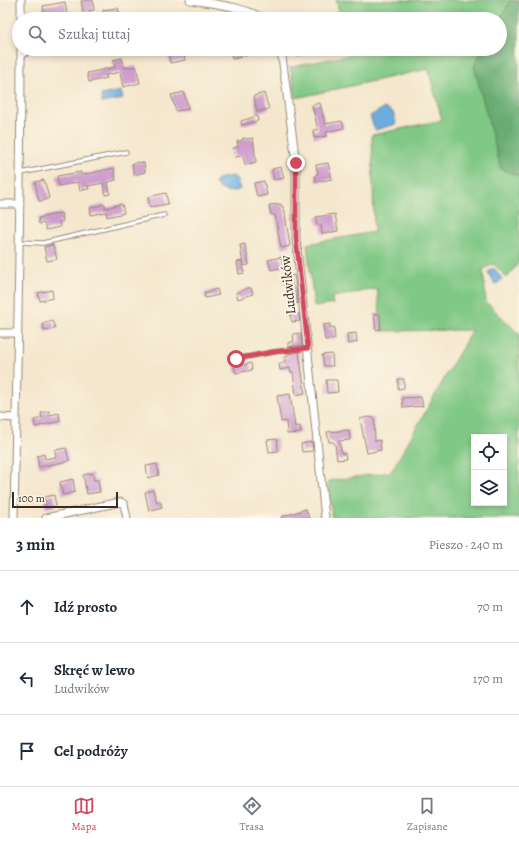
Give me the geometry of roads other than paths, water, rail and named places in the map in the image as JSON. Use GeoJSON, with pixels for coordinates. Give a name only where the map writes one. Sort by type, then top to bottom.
{"type":"FeatureCollection","features":[{"type":"Feature","properties":{"kind":"street"},"geometry":{"type":"LineString","coordinates":[[21,0],[21,12]]}},
{"type":"Feature","properties":{"kind":"street"},"geometry":{"type":"LineString","coordinates":[[190,0],[236,8],[249,12]]}},
{"type":"Feature","properties":{"kind":"street","name":"Ludwików"},"geometry":{"type":"LineString","coordinates":[[282,56],[296,163],[296,238],[325,518]]}},
{"type":"Feature","properties":{"kind":"street"},"geometry":{"type":"LineString","coordinates":[[14,518],[16,333],[21,173],[21,58]]}},
{"type":"Feature","properties":{"kind":"street"},"geometry":{"type":"LineString","coordinates":[[0,204],[20,204]]}},
{"type":"Feature","properties":{"kind":"street"},"geometry":{"type":"LineString","coordinates":[[0,333],[16,333]]}},
{"type":"Feature","properties":{"kind":"street"},"geometry":{"type":"LineString","coordinates":[[0,418],[15,418]]}},
{"type":"Feature","properties":{"kind":"street"},"geometry":{"type":"LineString","coordinates":[[46,518],[120,502],[124,504],[127,518]]}},
{"type":"Feature","properties":{"kind":"lane"},"geometry":{"type":"LineString","coordinates":[[21,173],[126,152]]}},
{"type":"Feature","properties":{"kind":"lane"},"geometry":{"type":"LineString","coordinates":[[19,242],[43,242],[164,215]]}},
{"type":"Feature","properties":{"kind":"lane"},"geometry":{"type":"LineString","coordinates":[[236,359],[273,352],[308,348]]}},
{"type":"Feature","properties":{"kind":"water"},"geometry":{"type":"Polygon","coordinates":[[[121,91],[123,99],[102,103],[101,95],[121,91]]]}},
{"type":"Feature","properties":{"kind":"water"},"geometry":{"type":"Polygon","coordinates":[[[384,108],[393,112],[396,124],[375,130],[370,116],[384,108]]]}},
{"type":"Feature","properties":{"kind":"water"},"geometry":{"type":"Polygon","coordinates":[[[232,176],[236,178],[240,189],[237,191],[229,192],[223,190],[215,183],[217,179],[232,176]]]}},
{"type":"Feature","properties":{"kind":"water"},"geometry":{"type":"Polygon","coordinates":[[[494,268],[502,279],[497,284],[494,283],[488,272],[494,268]]]}}]}
